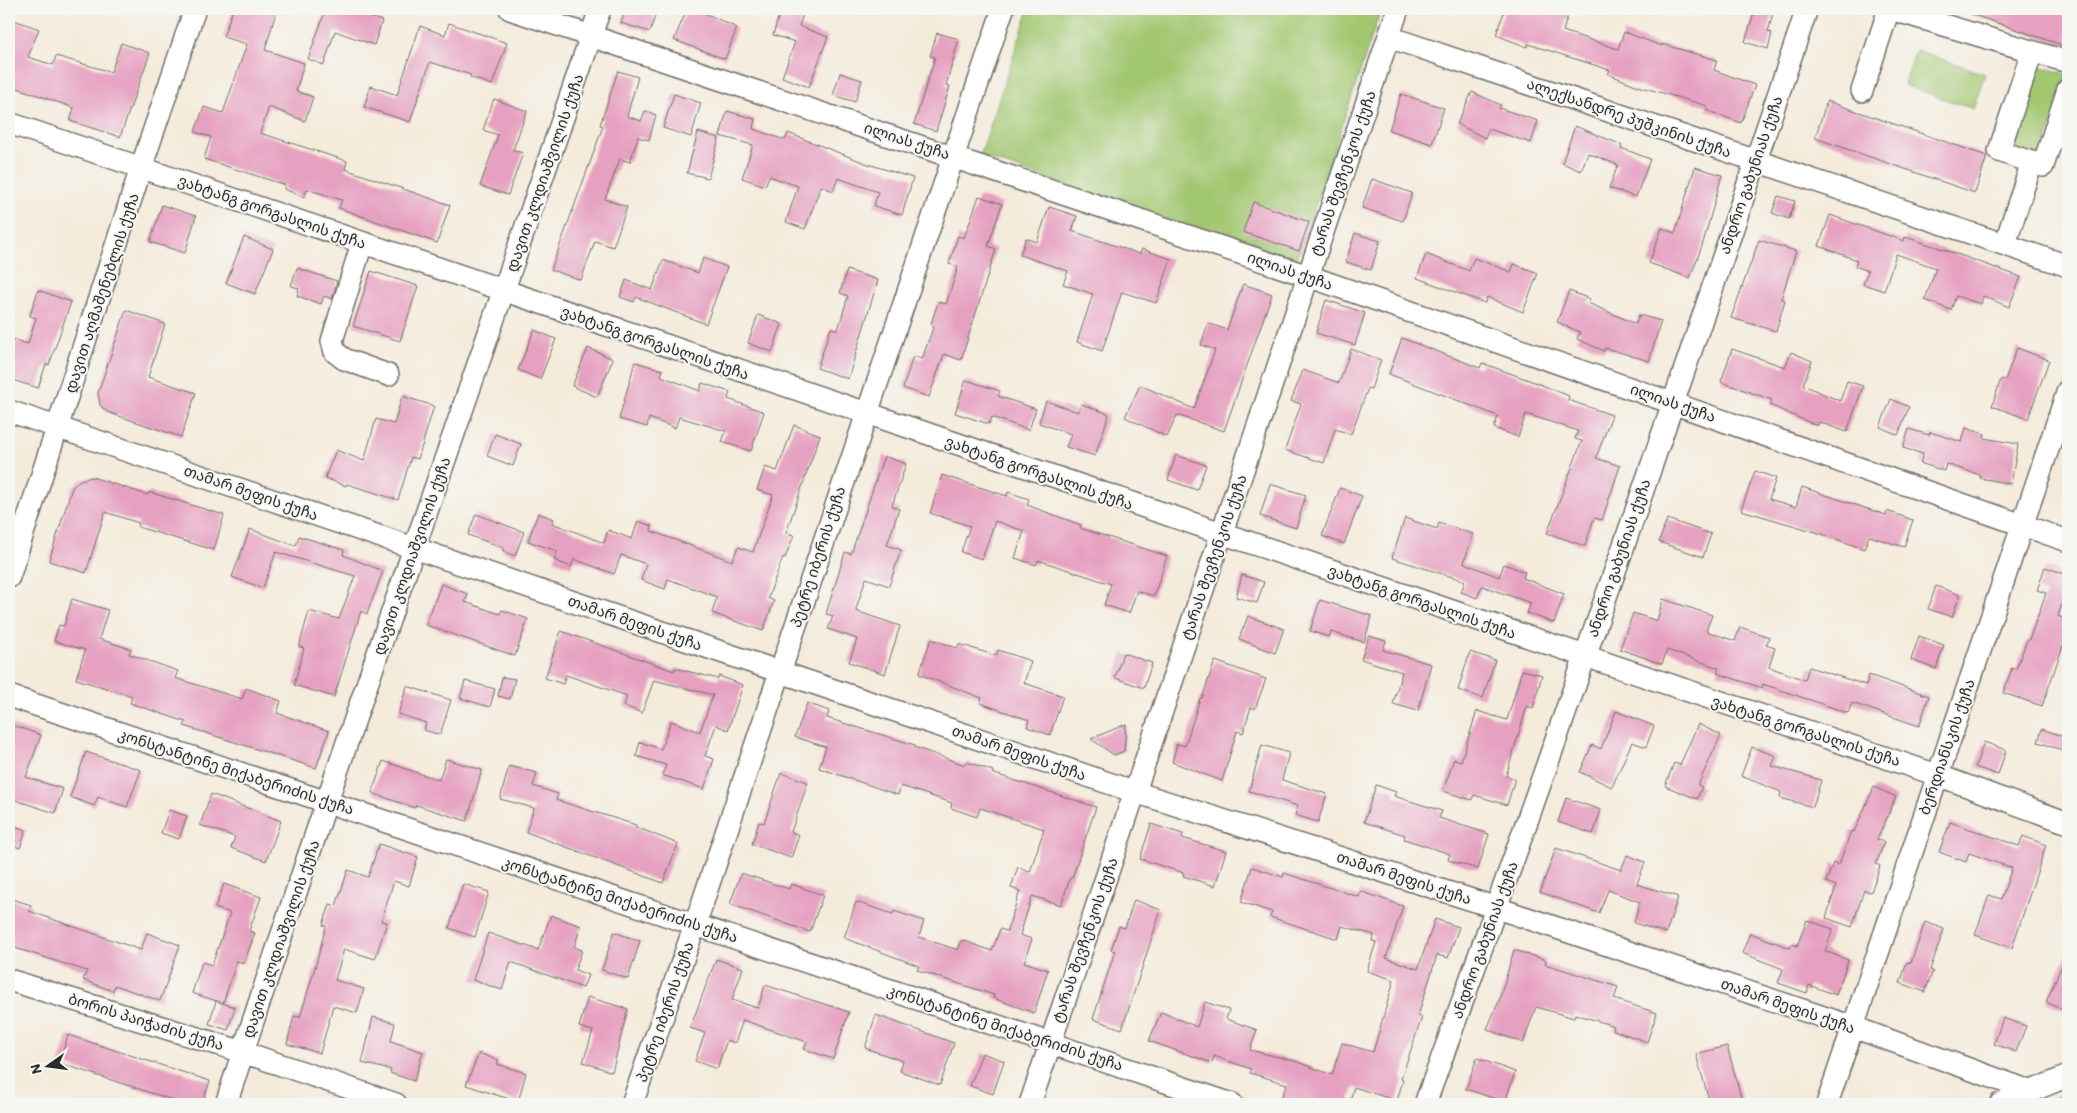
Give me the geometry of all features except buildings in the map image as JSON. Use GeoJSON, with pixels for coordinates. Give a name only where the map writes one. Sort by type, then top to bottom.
{"type":"FeatureCollection","features":[{"type":"Feature","properties":{"kind":"street","name":"დავით აღმაშენებლის ქუჩა"},"geometry":{"type":"LineString","coordinates":[[9,577],[141,168],[195,9]]}},
{"type":"Feature","properties":{"kind":"street","name":"ილიას ქუჩა"},"geometry":{"type":"LineString","coordinates":[[510,9],[1308,276],[2068,541]]}},
{"type":"Feature","properties":{"kind":"street","name":"დავით კლდიაშვილის ქუჩა"},"geometry":{"type":"LineString","coordinates":[[226,1104],[414,548],[505,291],[600,9]]}},
{"type":"Feature","properties":{"kind":"street","name":"პეტრე იბერის ქუჩა"},"geometry":{"type":"LineString","coordinates":[[632,1104],[695,925],[865,414],[1003,9]]}},
{"type":"Feature","properties":{"kind":"street","name":"ტარას შევჩენკოს ქუჩა"},"geometry":{"type":"LineString","coordinates":[[1030,1104],[1398,9]]}},
{"type":"Feature","properties":{"kind":"street","name":"ანდრო გაბუნიას ქუჩა"},"geometry":{"type":"LineString","coordinates":[[1425,1104],[1497,908],[1673,403],[1807,9]]}},
{"type":"Feature","properties":{"kind":"street"},"geometry":{"type":"LineString","coordinates":[[1862,91],[1890,9],[2068,62]]}},
{"type":"Feature","properties":{"kind":"street","name":"ალექსანდრე პუშკინის ქუჩა"},"geometry":{"type":"LineString","coordinates":[[1389,37],[2068,266]]}},
{"type":"Feature","properties":{"kind":"street"},"geometry":{"type":"LineString","coordinates":[[2032,52],[1999,151],[2043,166],[2068,89]]}},
{"type":"Feature","properties":{"kind":"street","name":"ვახტანგ გორგასლის ქუჩა"},"geometry":{"type":"LineString","coordinates":[[9,123],[1222,535],[1938,775],[2068,823]]}},
{"type":"Feature","properties":{"kind":"street"},"geometry":{"type":"LineString","coordinates":[[2005,244],[2032,162]]}},
{"type":"Feature","properties":{"kind":"street"},"geometry":{"type":"LineString","coordinates":[[362,243],[332,341],[335,352],[344,359],[388,375]]}},
{"type":"Feature","properties":{"kind":"street","name":"ბერდიანსკის ქუჩა"},"geometry":{"type":"LineString","coordinates":[[1828,1104],[2068,390]]}},
{"type":"Feature","properties":{"kind":"street","name":"თამარ მეფის ქუჩა"},"geometry":{"type":"LineString","coordinates":[[9,410],[1135,792],[1497,908],[1853,1027],[2030,1091]]}},
{"type":"Feature","properties":{"kind":"street","name":"კონსტანტინე მიქაბერიძის ქუჩა"},"geometry":{"type":"LineString","coordinates":[[9,696],[1232,1104]]}},
{"type":"Feature","properties":{"kind":"street","name":"ბორის პაიჭაძის ქუჩა"},"geometry":{"type":"LineString","coordinates":[[9,980],[243,1052],[396,1104]]}},
{"type":"Feature","properties":{"kind":"street"},"geometry":{"type":"LineString","coordinates":[[2000,1104],[2068,1076]]}},
{"type":"Feature","properties":{"kind":"green space"},"geometry":{"type":"Polygon","coordinates":[[[1029,9],[1381,9],[1296,263],[980,156],[1029,9]]]}},
{"type":"Feature","properties":{"kind":"green space"},"geometry":{"type":"Polygon","coordinates":[[[1916,50],[1985,74],[1973,109],[1904,85],[1916,50]]]}},
{"type":"Feature","properties":{"kind":"green space"},"geometry":{"type":"Polygon","coordinates":[[[2033,64],[2068,75],[2042,157],[2006,145],[2033,64]]]}},
{"type":"Feature","properties":{"kind":"green space"},"geometry":{"type":"Polygon","coordinates":[[[2068,1092],[2068,1104],[2038,1104],[2068,1092]]]}}]}
